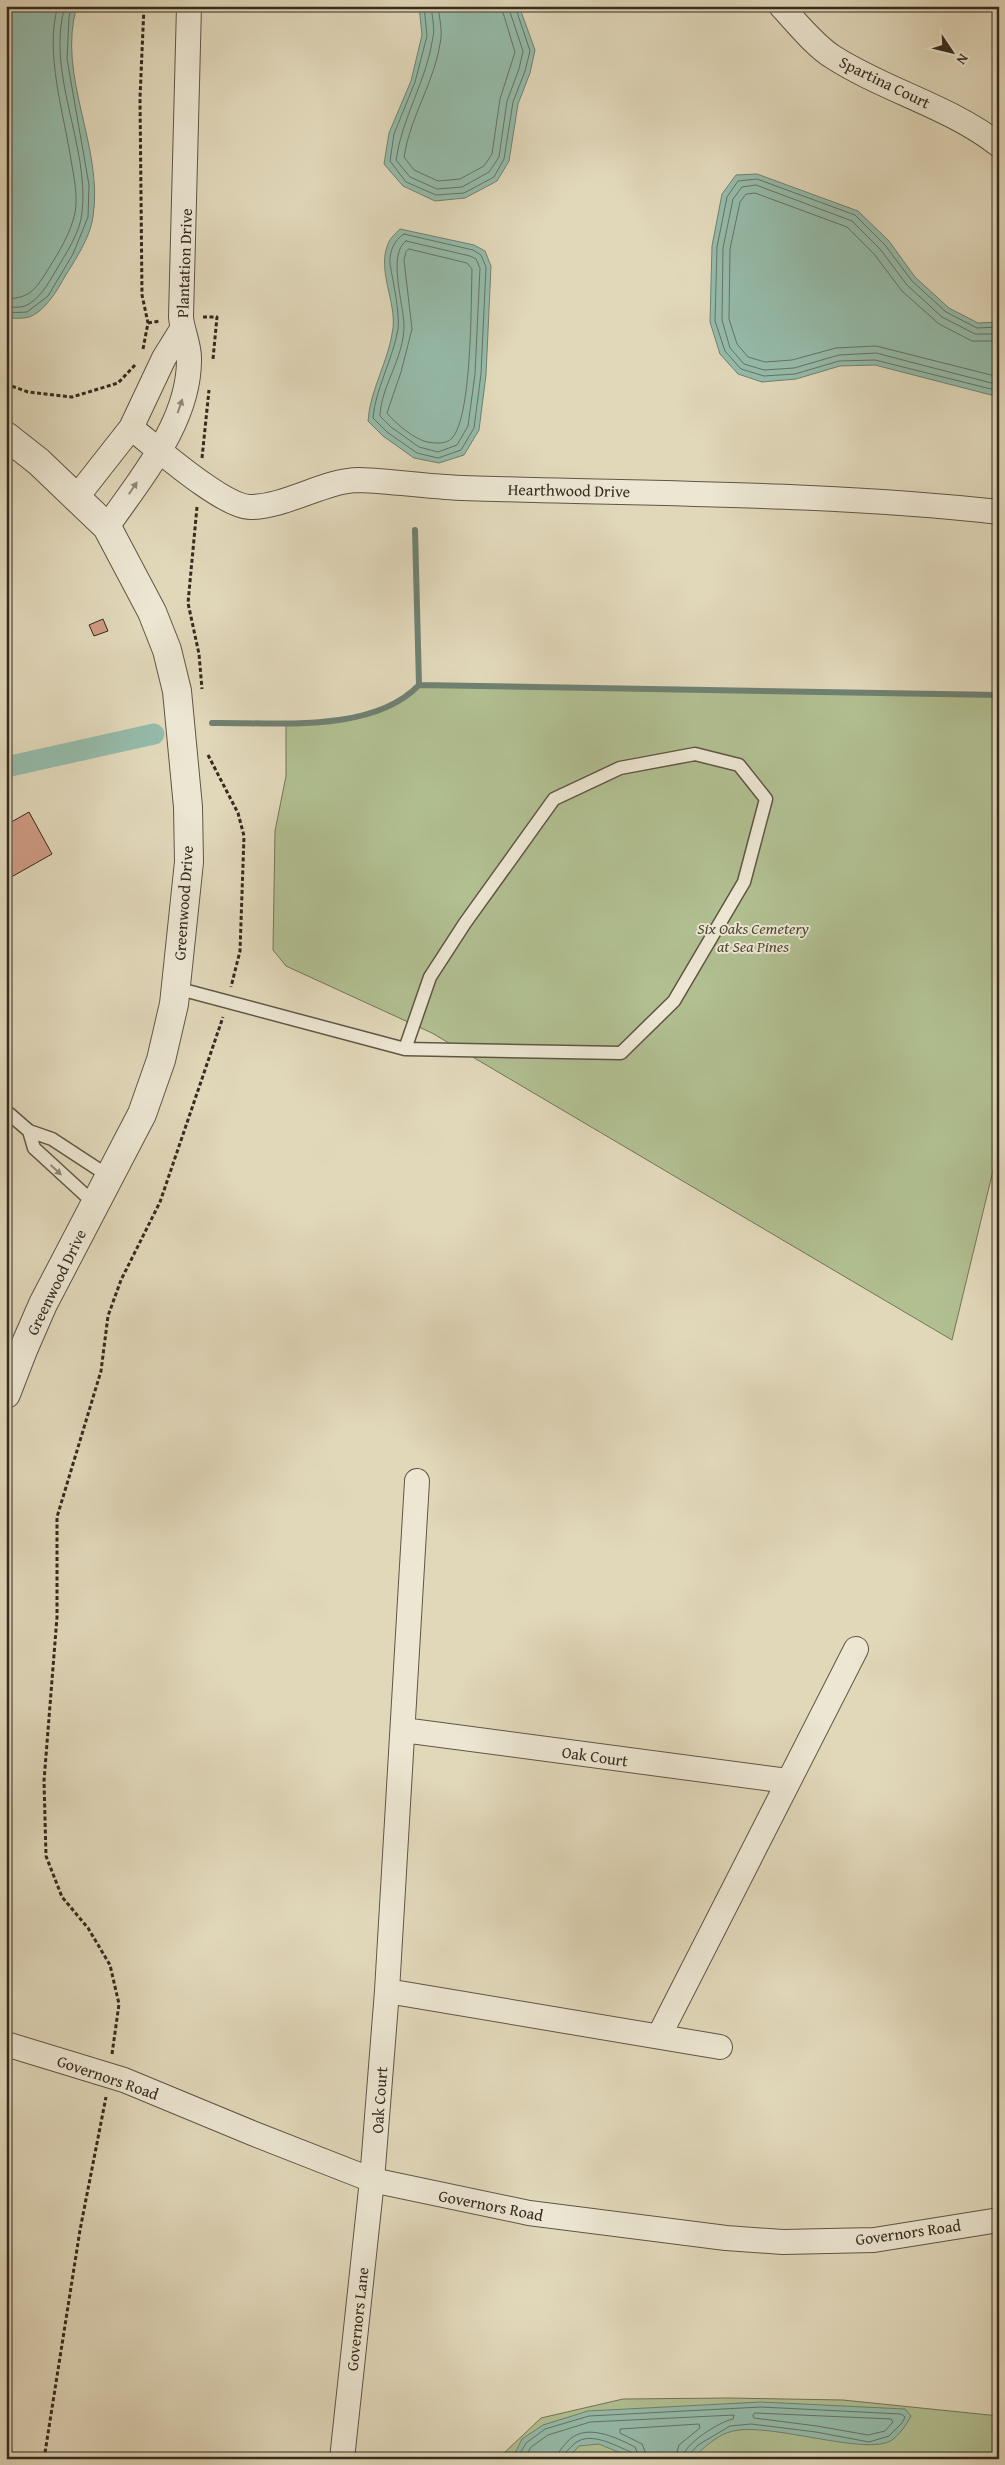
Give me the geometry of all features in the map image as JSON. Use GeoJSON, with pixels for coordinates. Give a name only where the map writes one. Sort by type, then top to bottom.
{"type":"FeatureCollection","features":[{"type":"Feature","properties":{"kind":"street","name":"Plantation Drive"},"geometry":{"type":"LineString","coordinates":[[107,527],[160,450],[176,420],[186,389],[190,356],[182,323],[189,6]]}},
{"type":"Feature","properties":{"kind":"street","name":"Spartina Court"},"geometry":{"type":"LineString","coordinates":[[781,6],[831,56],[875,81],[956,117],[980,130],[999,145]]}},
{"type":"Feature","properties":{"kind":"street"},"geometry":{"type":"LineString","coordinates":[[76,498],[131,428],[182,323]]}},
{"type":"Feature","properties":{"kind":"street","name":"Hearthwood Drive"},"geometry":{"type":"LineString","coordinates":[[131,428],[200,481],[227,499],[249,507],[300,497],[326,486],[357,480],[448,488],[665,492],[939,506],[999,512]]}},
{"type":"Feature","properties":{"kind":"street","name":"Greenwood Drive"},"geometry":{"type":"LineString","coordinates":[[6,1394],[43,1304],[110,1177],[142,1114],[149,1096],[161,1060],[176,988],[189,862],[188,807],[177,691],[167,650],[152,612],[107,527],[39,462],[8,441]]}},
{"type":"Feature","properties":{"kind":"street","name":"Oak Court"},"geometry":{"type":"LineString","coordinates":[[372,2180],[387,1991],[417,1481]]}},
{"type":"Feature","properties":{"kind":"street"},"geometry":{"type":"LineString","coordinates":[[659,2036],[787,1781],[856,1649]]}},
{"type":"Feature","properties":{"kind":"street","name":"Oak Court"},"geometry":{"type":"LineString","coordinates":[[403,1730],[787,1781]]}},
{"type":"Feature","properties":{"kind":"street"},"geometry":{"type":"LineString","coordinates":[[387,1991],[720,2047]]}},
{"type":"Feature","properties":{"kind":"street","name":"Governors Road"},"geometry":{"type":"LineString","coordinates":[[6,2044],[109,2075],[372,2180],[529,2213],[726,2238],[783,2242],[874,2240],[999,2220]]}},
{"type":"Feature","properties":{"kind":"street","name":"Governors Lane"},"geometry":{"type":"LineString","coordinates":[[342,2459],[372,2180]]}},
{"type":"Feature","properties":{"kind":"lane"},"geometry":{"type":"LineString","coordinates":[[176,988],[405,1048],[621,1053],[674,1001],[744,882],[766,799],[739,765],[695,754],[620,768],[554,799],[465,923],[430,977],[405,1048]]}},
{"type":"Feature","properties":{"kind":"lane"},"geometry":{"type":"LineString","coordinates":[[6,1111],[29,1131],[52,1139],[110,1177]]}},
{"type":"Feature","properties":{"kind":"lane"},"geometry":{"type":"LineString","coordinates":[[29,1131],[34,1148],[95,1204]]}},
{"type":"Feature","properties":{"kind":"path"},"geometry":{"type":"LineString","coordinates":[[6,384],[28,392],[72,397],[118,383],[141,358],[148,323],[142,294],[140,98],[144,6]]}},
{"type":"Feature","properties":{"kind":"path"},"geometry":{"type":"LineString","coordinates":[[148,323],[182,323],[217,316],[212,366]]}},
{"type":"Feature","properties":{"kind":"path"},"geometry":{"type":"LineString","coordinates":[[203,691],[199,654],[188,603],[210,386]]}},
{"type":"Feature","properties":{"kind":"path"},"geometry":{"type":"LineString","coordinates":[[44,2459],[80,2230],[109,2075],[119,2004],[110,1965],[88,1928],[62,1896],[46,1856],[44,1781],[56,1617],[57,1517],[101,1371],[108,1316],[121,1280],[160,1202],[227,1000],[240,951],[244,836],[238,814],[208,756],[208,747]]}},
{"type":"Feature","properties":{"kind":"green space","name":"Six Oaks Cemetery at Sea Pines"},"geometry":{"type":"Polygon","coordinates":[[[419,685],[999,695],[999,1146],[952,1340],[432,1033],[286,966],[273,950],[275,831],[286,776],[286,722],[339,720],[375,712],[406,696],[419,685]]]}},
{"type":"Feature","properties":{"kind":"green space"},"geometry":{"type":"Polygon","coordinates":[[[623,2399],[843,2400],[999,2416],[999,2459],[503,2459],[503,2454],[541,2418],[623,2399]]]}},
{"type":"Feature","properties":{"kind":"water"},"geometry":{"type":"Polygon","coordinates":[[[6,6],[77,6],[72,32],[72,58],[92,164],[95,191],[93,217],[85,241],[58,289],[40,311],[29,317],[21,318],[6,318],[6,6]]]}},
{"type":"Feature","properties":{"kind":"water"},"geometry":{"type":"Polygon","coordinates":[[[419,6],[519,6],[535,50],[530,73],[518,104],[509,161],[497,181],[465,198],[435,201],[403,186],[384,164],[389,133],[411,81],[422,35],[419,6]]]}},
{"type":"Feature","properties":{"kind":"water"},"geometry":{"type":"Polygon","coordinates":[[[757,174],[858,211],[889,241],[915,277],[949,308],[978,323],[999,322],[999,397],[875,365],[840,366],[796,379],[762,382],[738,374],[720,354],[710,322],[712,246],[722,194],[736,175],[757,174]]]}},
{"type":"Feature","properties":{"kind":"water"},"geometry":{"type":"Polygon","coordinates":[[[400,229],[474,245],[485,251],[491,266],[486,375],[479,430],[464,455],[439,463],[414,458],[383,436],[368,421],[369,409],[388,352],[393,328],[385,254],[390,240],[400,229]]]}},
{"type":"Feature","properties":{"kind":"water"},"geometry":{"type":"Polygon","coordinates":[[[761,2402],[905,2409],[911,2416],[895,2438],[880,2444],[841,2442],[770,2431],[750,2430],[733,2431],[722,2435],[692,2459],[635,2459],[599,2444],[579,2446],[567,2459],[512,2459],[522,2439],[543,2425],[588,2411],[761,2402]]]}},
{"type":"Feature","properties":{"kind":"building"},"geometry":{"type":"Polygon","coordinates":[[[103,619],[108,631],[94,636],[89,625],[103,619]]]}},
{"type":"Feature","properties":{"kind":"building"},"geometry":{"type":"Polygon","coordinates":[[[29,812],[52,854],[6,880],[6,825],[29,812]]]}},
{"type":"Feature","properties":{"kind":"waterway"},"geometry":{"type":"LineString","coordinates":[[415,530],[419,685]]}},
{"type":"Feature","properties":{"kind":"waterway"},"geometry":{"type":"LineString","coordinates":[[212,723],[322,722],[349,718],[376,711],[399,701],[419,685],[999,695]]}},
{"type":"Feature","properties":{"kind":"waterway"},"geometry":{"type":"LineString","coordinates":[[6,767],[154,734]]}}]}
